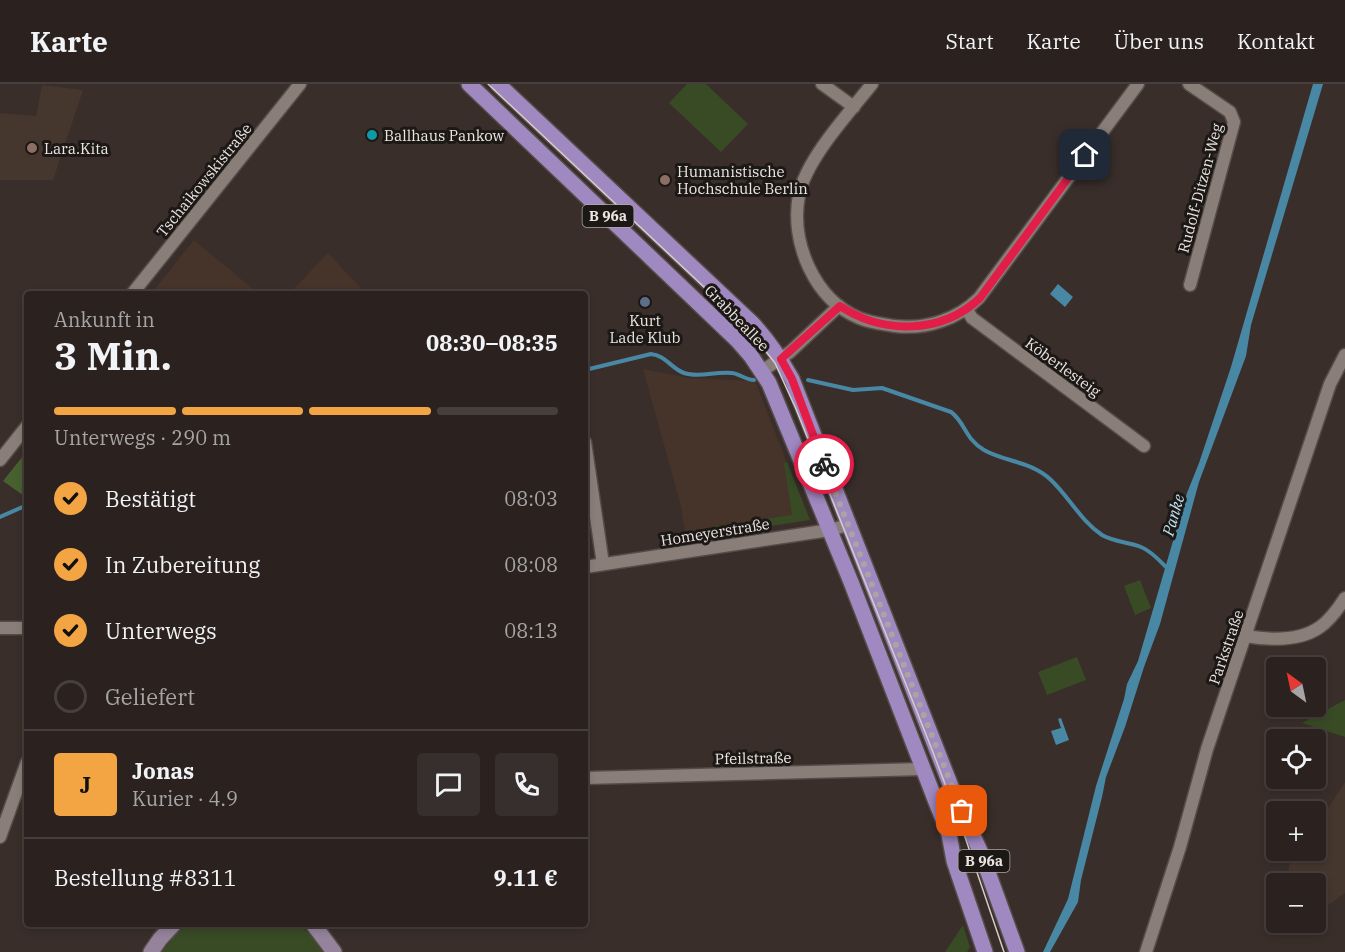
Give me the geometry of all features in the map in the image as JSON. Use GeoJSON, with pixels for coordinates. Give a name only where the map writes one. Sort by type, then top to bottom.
{"type":"FeatureCollection","features":[{"type":"Feature","properties":{"kind":"main road","name":"Grabbeallee"},"geometry":{"type":"LineString","coordinates":[[469,84],[738,341],[762,371],[830,530],[949,834],[954,861],[986,952]]}},
{"type":"Feature","properties":{"kind":"main road","name":"Grabbeallee"},"geometry":{"type":"LineString","coordinates":[[498,84],[752,323],[781,359],[792,379],[954,794],[981,853],[1017,952]]}},
{"type":"Feature","properties":{"kind":"main road"},"geometry":{"type":"LineString","coordinates":[[151,952],[172,927]]}},
{"type":"Feature","properties":{"kind":"main road"},"geometry":{"type":"LineString","coordinates":[[315,927],[334,952]]}},
{"type":"Feature","properties":{"kind":"street","name":"Tschaikowskistraße"},"geometry":{"type":"LineString","coordinates":[[134,291],[300,84]]}},
{"type":"Feature","properties":{"kind":"street"},"geometry":{"type":"LineString","coordinates":[[822,84],[854,107]]}},
{"type":"Feature","properties":{"kind":"street"},"geometry":{"type":"LineString","coordinates":[[872,84],[815,160],[800,192],[797,209],[799,236],[807,261],[824,291],[840,306],[860,318],[875,323],[908,327],[933,324],[967,309],[980,298],[1137,84]]}},
{"type":"Feature","properties":{"kind":"street","name":"Rudolf-Ditzen-Weg"},"geometry":{"type":"LineString","coordinates":[[1189,84],[1230,112],[1234,122],[1190,285]]}},
{"type":"Feature","properties":{"kind":"street"},"geometry":{"type":"LineString","coordinates":[[762,371],[781,359],[840,306]]}},
{"type":"Feature","properties":{"kind":"street","name":"Köberlesteig"},"geometry":{"type":"LineString","coordinates":[[967,309],[972,318],[1144,446]]}},
{"type":"Feature","properties":{"kind":"street","name":"Parkstraße"},"geometry":{"type":"LineString","coordinates":[[1146,952],[1180,847],[1207,749],[1330,384],[1345,355]]}},
{"type":"Feature","properties":{"kind":"street"},"geometry":{"type":"LineString","coordinates":[[0,460],[24,430]]}},
{"type":"Feature","properties":{"kind":"street"},"geometry":{"type":"LineString","coordinates":[[588,462],[603,564]]}},
{"type":"Feature","properties":{"kind":"street","name":"Homeyerstraße"},"geometry":{"type":"LineString","coordinates":[[588,566],[830,530],[848,525]]}},
{"type":"Feature","properties":{"kind":"street"},"geometry":{"type":"LineString","coordinates":[[1245,636],[1274,639],[1312,632],[1326,622],[1345,598]]}},
{"type":"Feature","properties":{"kind":"street"},"geometry":{"type":"LineString","coordinates":[[0,628],[24,628]]}},
{"type":"Feature","properties":{"kind":"street","name":"Pfeilstraße"},"geometry":{"type":"LineString","coordinates":[[588,778],[923,769]]}},
{"type":"Feature","properties":{"kind":"street"},"geometry":{"type":"LineString","coordinates":[[0,837],[24,770]]}},
{"type":"Feature","properties":{"kind":"shaded area","name":"Lara.Kita"},"geometry":{"type":"Polygon","coordinates":[[[42,85],[83,90],[53,180],[0,180],[0,113],[36,116],[42,85]]]}},
{"type":"Feature","properties":{"kind":"shaded area"},"geometry":{"type":"Polygon","coordinates":[[[194,240],[255,291],[153,291],[194,240]]]}},
{"type":"Feature","properties":{"kind":"shaded area"},"geometry":{"type":"Polygon","coordinates":[[[328,253],[363,291],[292,291],[328,253]]]}},
{"type":"Feature","properties":{"kind":"shaded area"},"geometry":{"type":"Polygon","coordinates":[[[643,369],[689,378],[755,381],[809,519],[686,539],[681,506],[643,369]]]}},
{"type":"Feature","properties":{"kind":"shaded area"},"geometry":{"type":"Polygon","coordinates":[[[1345,782],[1345,893],[1326,907],[1326,873],[1288,873],[1290,861],[1326,861],[1326,811],[1345,782]]]}},
{"type":"Feature","properties":{"kind":"green space"},"geometry":{"type":"Polygon","coordinates":[[[687,84],[706,84],[748,124],[721,152],[669,103],[687,84]]]}},
{"type":"Feature","properties":{"kind":"green space"},"geometry":{"type":"Polygon","coordinates":[[[24,455],[24,496],[3,481],[24,455]]]}},
{"type":"Feature","properties":{"kind":"green space"},"geometry":{"type":"Polygon","coordinates":[[[787,462],[810,520],[705,536],[704,531],[712,527],[792,515],[784,463],[787,462]]]}},
{"type":"Feature","properties":{"kind":"green space"},"geometry":{"type":"Polygon","coordinates":[[[1140,580],[1151,608],[1135,615],[1124,586],[1140,580]]]}},
{"type":"Feature","properties":{"kind":"green space"},"geometry":{"type":"Polygon","coordinates":[[[1077,657],[1086,680],[1047,695],[1038,672],[1077,657]]]}},
{"type":"Feature","properties":{"kind":"green space"},"geometry":{"type":"Polygon","coordinates":[[[1345,700],[1345,737],[1302,723],[1313,717],[1326,717],[1326,710],[1345,700]]]}},
{"type":"Feature","properties":{"kind":"green space"},"geometry":{"type":"Polygon","coordinates":[[[963,925],[970,947],[967,952],[945,952],[963,925]]]}},
{"type":"Feature","properties":{"kind":"green space"},"geometry":{"type":"Polygon","coordinates":[[[184,927],[301,927],[314,938],[323,952],[162,952],[184,927]]]}},
{"type":"Feature","properties":{"kind":"water"},"geometry":{"type":"Polygon","coordinates":[[[1313,84],[1323,84],[1251,325],[1246,356],[1199,482],[1160,624],[1106,777],[1081,880],[1078,902],[1050,952],[1043,952],[1068,899],[1096,786],[1127,684],[1138,661],[1187,493],[1231,367],[1313,84]]]}},
{"type":"Feature","properties":{"kind":"water"},"geometry":{"type":"Polygon","coordinates":[[[1058,284],[1073,297],[1065,307],[1050,294],[1058,284]]]}},
{"type":"Feature","properties":{"kind":"water"},"geometry":{"type":"Polygon","coordinates":[[[1061,718],[1069,740],[1056,745],[1051,731],[1061,728],[1058,719],[1061,718]]]}},
{"type":"Feature","properties":{"kind":"waterway"},"geometry":{"type":"LineString","coordinates":[[588,369],[651,354],[660,357],[684,373],[696,375],[732,373],[754,380]]}},
{"type":"Feature","properties":{"kind":"waterway"},"geometry":{"type":"LineString","coordinates":[[808,380],[853,390],[882,388],[951,412],[978,446],[992,454],[1027,465],[1043,474],[1102,535],[1145,549],[1166,567]]}},
{"type":"Feature","properties":{"kind":"waterway"},"geometry":{"type":"LineString","coordinates":[[0,517],[24,506]]}},
{"type":"Feature","properties":{"kind":"tram line"},"geometry":{"type":"LineString","coordinates":[[488,84],[720,302],[752,334],[775,363],[796,409],[931,747],[964,834],[1004,952]]}},
{"type":"Feature","properties":{"kind":"way so far"},"geometry":{"type":"LineString","coordinates":[[824,464],[962,811]]}},
{"type":"Feature","properties":{"kind":"place","name":"Ballhaus Pankow"},"geometry":{"type":"Point","coordinates":[372,135]}},
{"type":"Feature","properties":{"kind":"place","name":"Lara.Kita"},"geometry":{"type":"Point","coordinates":[32,148]}},
{"type":"Feature","properties":{"kind":"place","name":"Humanistische Hochschule Berlin"},"geometry":{"type":"Point","coordinates":[665,180]}},
{"type":"Feature","properties":{"kind":"place","name":"Kurt Lade Klub"},"geometry":{"type":"Point","coordinates":[645,302]}},
{"type":"Feature","properties":{"kind":"route"},"geometry":{"type":"LineString","coordinates":[[824,464],[792,379],[781,359],[840,306],[860,318],[875,323],[916,327],[933,324],[967,309],[980,298],[1085,155]]}},
{"type":"Feature","properties":{"kind":"water label","name":"Panke"},"geometry":{"type":"Point","coordinates":[1173,515]}}]}
